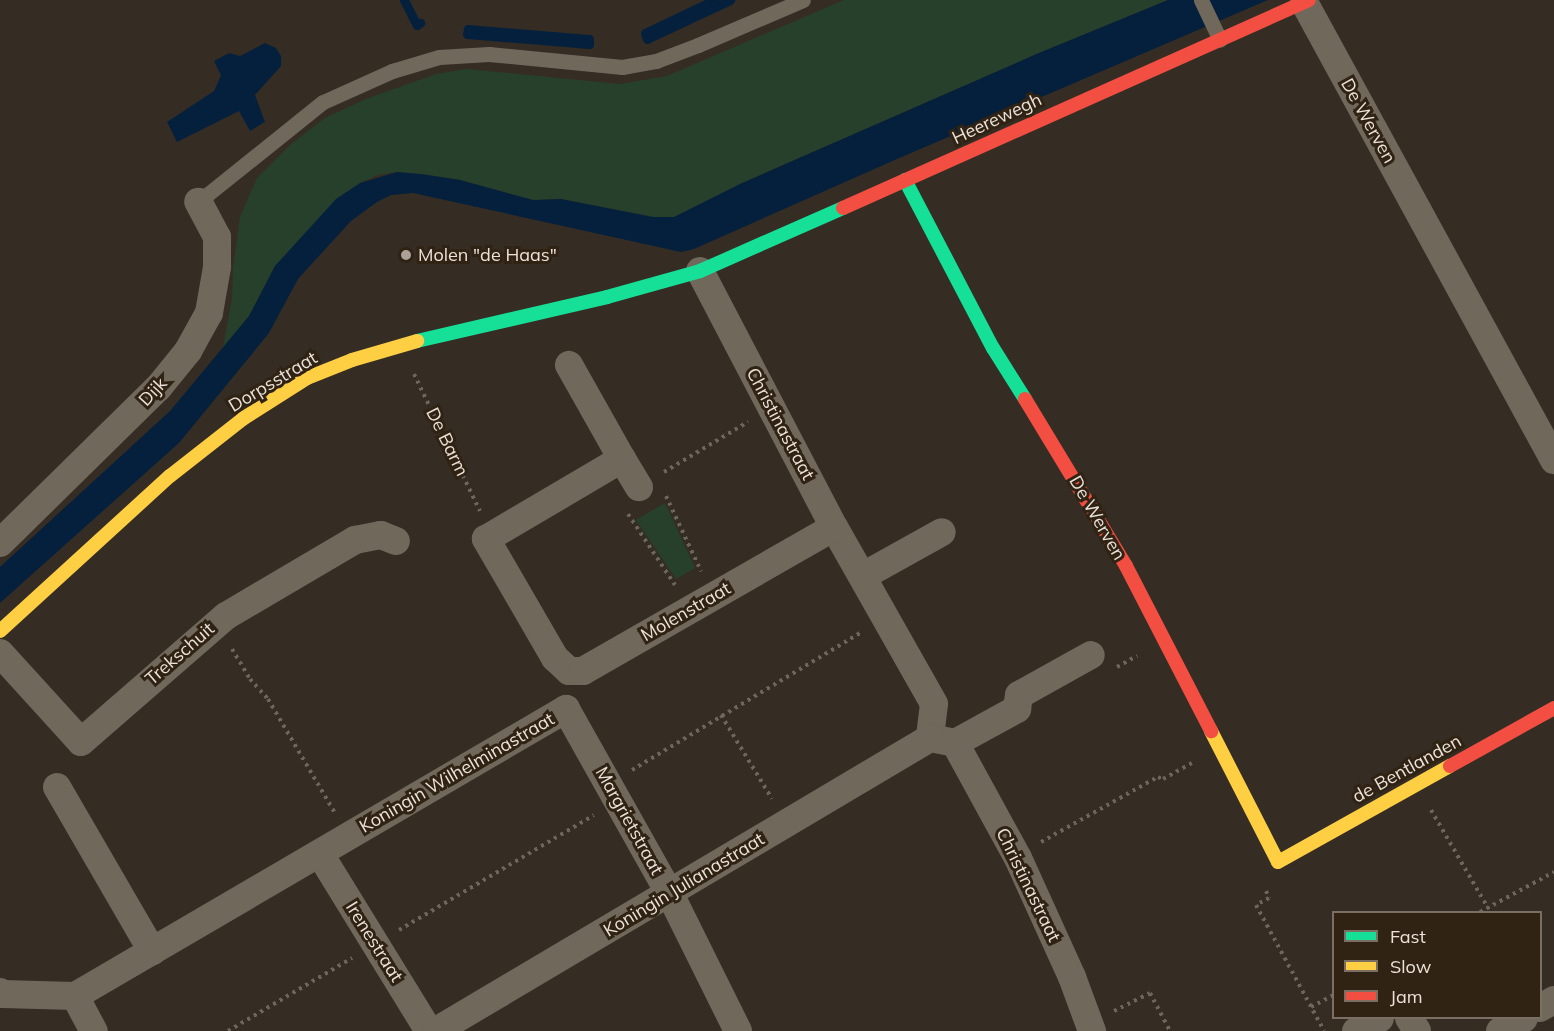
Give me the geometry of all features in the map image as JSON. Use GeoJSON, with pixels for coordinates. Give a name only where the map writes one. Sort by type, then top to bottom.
{"type":"FeatureCollection","features":[{"type":"Feature","properties":{"kind":"street","name":"Heerewegh"},"geometry":{"type":"LineString","coordinates":[[700,271],[1306,1]]}},
{"type":"Feature","properties":{"kind":"street","name":"De Werven"},"geometry":{"type":"LineString","coordinates":[[1306,1],[1554,460]]}},
{"type":"Feature","properties":{"kind":"street","name":"De Werven"},"geometry":{"type":"LineString","coordinates":[[905,180],[993,348],[1126,566],[1278,862]]}},
{"type":"Feature","properties":{"kind":"street","name":"Dijk"},"geometry":{"type":"LineString","coordinates":[[0,543],[158,388],[188,351],[209,313],[217,267],[217,237],[198,202]]}},
{"type":"Feature","properties":{"kind":"street","name":"Dorpsstraat"},"geometry":{"type":"LineString","coordinates":[[0,631],[170,476],[244,418],[307,378],[352,360],[401,345],[607,297],[700,271]]}},
{"type":"Feature","properties":{"kind":"street","name":"Christinastraat"},"geometry":{"type":"LineString","coordinates":[[700,271],[834,527],[934,704],[943,740],[1016,856],[1072,977],[1090,1027]]}},
{"type":"Feature","properties":{"kind":"street"},"geometry":{"type":"LineString","coordinates":[[569,365],[622,459],[648,482]]}},
{"type":"Feature","properties":{"kind":"street"},"geometry":{"type":"LineString","coordinates":[[566,709],[568,671],[555,658],[486,539],[622,459]]}},
{"type":"Feature","properties":{"kind":"street","name":"Molenstraat"},"geometry":{"type":"LineString","coordinates":[[568,671],[583,671],[834,527]]}},
{"type":"Feature","properties":{"kind":"street"},"geometry":{"type":"LineString","coordinates":[[863,576],[942,532]]}},
{"type":"Feature","properties":{"kind":"street","name":"Trekschuit"},"geometry":{"type":"LineString","coordinates":[[0,653],[81,741],[216,623],[355,540],[381,535],[396,541]]}},
{"type":"Feature","properties":{"kind":"street"},"geometry":{"type":"LineString","coordinates":[[943,740],[1017,709],[1019,695],[1091,655]]}},
{"type":"Feature","properties":{"kind":"street","name":"de Bentlanden"},"geometry":{"type":"LineString","coordinates":[[1278,862],[1554,708]]}},
{"type":"Feature","properties":{"kind":"street","name":"Koningin Wilhelminastraat"},"geometry":{"type":"LineString","coordinates":[[75,996],[566,709]]}},
{"type":"Feature","properties":{"kind":"street","name":"Margrietstraat"},"geometry":{"type":"LineString","coordinates":[[566,709],[670,894],[738,1031]]}},
{"type":"Feature","properties":{"kind":"street","name":"Koningin Julianastraat"},"geometry":{"type":"LineString","coordinates":[[436,1031],[788,824],[943,740]]}},
{"type":"Feature","properties":{"kind":"street"},"geometry":{"type":"LineString","coordinates":[[57,787],[152,951]]}},
{"type":"Feature","properties":{"kind":"street","name":"Irenestraat"},"geometry":{"type":"LineString","coordinates":[[320,854],[429,1031]]}},
{"type":"Feature","properties":{"kind":"street"},"geometry":{"type":"LineString","coordinates":[[0,992],[2,994],[75,996],[94,1031]]}},
{"type":"Feature","properties":{"kind":"street"},"geometry":{"type":"LineString","coordinates":[[1356,1031],[1377,1019]]}},
{"type":"Feature","properties":{"kind":"lane"},"geometry":{"type":"LineString","coordinates":[[198,202],[323,102],[392,71],[439,57],[489,54],[622,67],[656,61],[803,0]]}},
{"type":"Feature","properties":{"kind":"lane"},"geometry":{"type":"LineString","coordinates":[[1201,0],[1220,40]]}},
{"type":"Feature","properties":{"kind":"path","name":"De Barm"},"geometry":{"type":"LineString","coordinates":[[401,345],[488,526],[486,539]]}},
{"type":"Feature","properties":{"kind":"path"},"geometry":{"type":"LineString","coordinates":[[676,586],[618,500],[772,408]]}},
{"type":"Feature","properties":{"kind":"path"},"geometry":{"type":"LineString","coordinates":[[648,482],[701,571]]}},
{"type":"Feature","properties":{"kind":"path"},"geometry":{"type":"LineString","coordinates":[[228,1031],[376,944],[613,793],[721,715],[886,618]]}},
{"type":"Feature","properties":{"kind":"path","name":"Koningin Wilhelminastraat"},"geometry":{"type":"LineString","coordinates":[[216,623],[250,679],[268,699],[349,837]]}},
{"type":"Feature","properties":{"kind":"path"},"geometry":{"type":"LineString","coordinates":[[1091,655],[1113,669],[1164,642]]}},
{"type":"Feature","properties":{"kind":"path"},"geometry":{"type":"LineString","coordinates":[[721,715],[788,824]]}},
{"type":"Feature","properties":{"kind":"path"},"geometry":{"type":"LineString","coordinates":[[1016,856],[1158,777],[1163,779],[1219,748]]}},
{"type":"Feature","properties":{"kind":"path"},"geometry":{"type":"LineString","coordinates":[[1429,807],[1488,909]]}},
{"type":"Feature","properties":{"kind":"path"},"geometry":{"type":"LineString","coordinates":[[1278,862],[1264,886],[1269,898],[1256,906],[1324,1031]]}},
{"type":"Feature","properties":{"kind":"path"},"geometry":{"type":"LineString","coordinates":[[1483,911],[1554,872]]}},
{"type":"Feature","properties":{"kind":"path"},"geometry":{"type":"LineString","coordinates":[[1090,1027],[1150,993],[1170,1031]]}},
{"type":"Feature","properties":{"kind":"path"},"geometry":{"type":"LineString","coordinates":[[1311,1007],[1332,996]]}},
{"type":"Feature","properties":{"kind":"green space"},"geometry":{"type":"Polygon","coordinates":[[[844,0],[1168,0],[1039,53],[740,184],[674,217],[653,217],[561,199],[533,200],[460,180],[422,174],[397,172],[378,175],[360,183],[275,266],[249,316],[223,348],[232,299],[233,269],[240,217],[257,178],[290,145],[325,118],[366,99],[436,74],[467,69],[620,84],[667,76],[844,0]]]}},
{"type":"Feature","properties":{"kind":"green space"},"geometry":{"type":"Polygon","coordinates":[[[665,503],[695,568],[676,579],[636,520],[665,503]]]}},
{"type":"Feature","properties":{"kind":"water"},"geometry":{"type":"Polygon","coordinates":[[[1168,0],[1268,0],[694,249],[681,252],[413,193],[391,195],[377,202],[351,221],[298,279],[269,333],[179,443],[0,603],[0,567],[170,411],[249,316],[275,266],[336,199],[360,183],[397,172],[421,174],[460,180],[533,200],[561,199],[653,217],[674,217],[740,184],[1039,53],[1168,0]]]}},
{"type":"Feature","properties":{"kind":"water"},"geometry":{"type":"Polygon","coordinates":[[[265,43],[276,48],[281,56],[281,66],[255,95],[265,122],[250,131],[239,111],[177,142],[167,122],[214,91],[221,75],[214,61],[229,53],[240,56],[265,43]]]}},
{"type":"Feature","properties":{"kind":"waterway"},"geometry":{"type":"LineString","coordinates":[[404,0],[417,25],[420,23]]}},
{"type":"Feature","properties":{"kind":"waterway"},"geometry":{"type":"LineString","coordinates":[[714,0],[645,33],[647,39],[730,0]]}},
{"type":"Feature","properties":{"kind":"waterway"},"geometry":{"type":"LineString","coordinates":[[468,29],[589,39],[589,44],[467,34],[468,29]]}},
{"type":"Feature","properties":{"kind":"traffic: fast"},"geometry":{"type":"LineString","coordinates":[[905,180],[993,348],[1025,399]]}},
{"type":"Feature","properties":{"kind":"traffic: fast"},"geometry":{"type":"LineString","coordinates":[[417,341],[607,297],[700,271],[843,208]]}},
{"type":"Feature","properties":{"kind":"traffic: slow"},"geometry":{"type":"LineString","coordinates":[[0,631],[170,476],[244,418],[307,378],[352,360],[417,341]]}},
{"type":"Feature","properties":{"kind":"traffic: slow"},"geometry":{"type":"LineString","coordinates":[[1211,731],[1278,862],[1450,766]]}},
{"type":"Feature","properties":{"kind":"traffic: jam"},"geometry":{"type":"LineString","coordinates":[[843,208],[1309,0]]}},
{"type":"Feature","properties":{"kind":"traffic: jam"},"geometry":{"type":"LineString","coordinates":[[1025,399],[1126,566],[1211,731]]}},
{"type":"Feature","properties":{"kind":"traffic: jam"},"geometry":{"type":"LineString","coordinates":[[1450,766],[1554,708]]}},
{"type":"Feature","properties":{"kind":"place","name":"Molen \"de Haas\""},"geometry":{"type":"Point","coordinates":[406,255]}}]}
